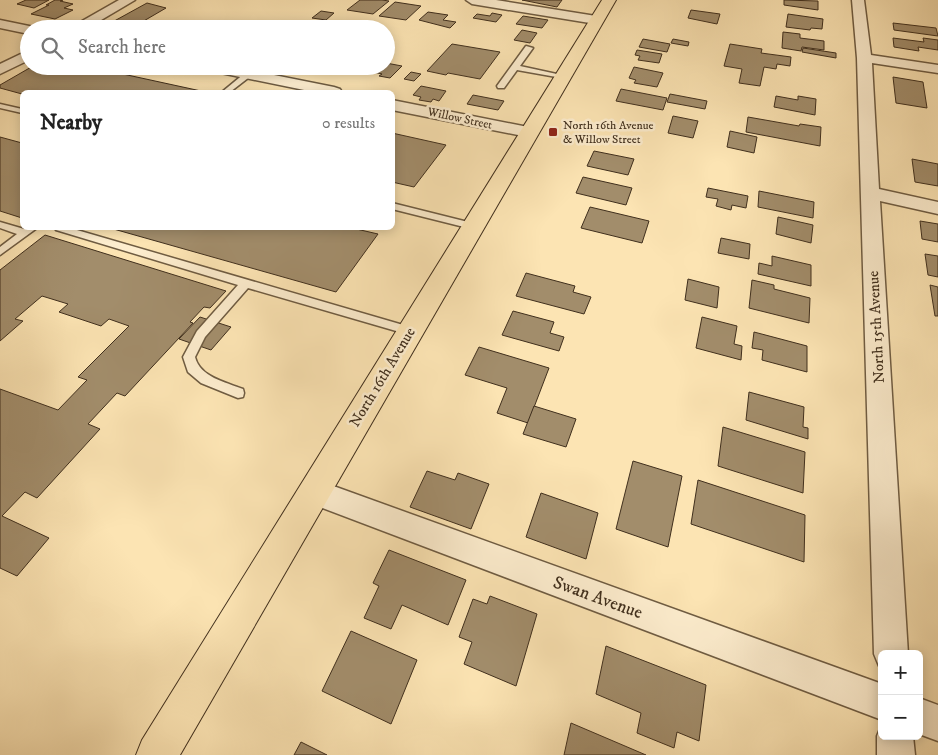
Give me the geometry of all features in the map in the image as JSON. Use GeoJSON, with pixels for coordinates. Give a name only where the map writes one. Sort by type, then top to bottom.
{"type":"FeatureCollection","features":[{"type":"Feature","properties":{"kind":"main road","name":"North 16th Avenue"},"geometry":{"type":"LineString","coordinates":[[157,755],[528,132],[609,0]]}},
{"type":"Feature","properties":{"kind":"street"},"geometry":{"type":"LineString","coordinates":[[91,20],[128,0]]}},
{"type":"Feature","properties":{"kind":"street"},"geometry":{"type":"LineString","coordinates":[[472,0],[596,20]]}},
{"type":"Feature","properties":{"kind":"street","name":"North 15th Avenue"},"geometry":{"type":"LineString","coordinates":[[858,0],[864,58],[891,650]]}},
{"type":"Feature","properties":{"kind":"street"},"geometry":{"type":"LineString","coordinates":[[0,24],[20,28]]}},
{"type":"Feature","properties":{"kind":"street"},"geometry":{"type":"LineString","coordinates":[[864,58],[938,69]]}},
{"type":"Feature","properties":{"kind":"street"},"geometry":{"type":"LineString","coordinates":[[0,70],[20,59]]}},
{"type":"Feature","properties":{"kind":"street"},"geometry":{"type":"LineString","coordinates":[[248,75],[324,90]]}},
{"type":"Feature","properties":{"kind":"street","name":"Willow Street"},"geometry":{"type":"LineString","coordinates":[[395,106],[528,132]]}},
{"type":"Feature","properties":{"kind":"street"},"geometry":{"type":"LineString","coordinates":[[869,194],[938,208]]}},
{"type":"Feature","properties":{"kind":"street","name":"Swan Avenue"},"geometry":{"type":"LineString","coordinates":[[314,492],[878,701]]}},
{"type":"Feature","properties":{"kind":"street"},"geometry":{"type":"LineString","coordinates":[[923,717],[938,723]]}},
{"type":"Feature","properties":{"kind":"street"},"geometry":{"type":"LineString","coordinates":[[895,740],[896,755]]}},
{"type":"Feature","properties":{"kind":"lane"},"geometry":{"type":"LineString","coordinates":[[502,86],[529,48]]}},
{"type":"Feature","properties":{"kind":"lane"},"geometry":{"type":"LineString","coordinates":[[515,68],[562,76]]}},
{"type":"Feature","properties":{"kind":"lane"},"geometry":{"type":"LineString","coordinates":[[229,90],[248,75]]}},
{"type":"Feature","properties":{"kind":"lane"},"geometry":{"type":"LineString","coordinates":[[0,106],[20,111]]}},
{"type":"Feature","properties":{"kind":"lane"},"geometry":{"type":"LineString","coordinates":[[395,207],[472,226]]}},
{"type":"Feature","properties":{"kind":"lane"},"geometry":{"type":"LineString","coordinates":[[0,225],[20,229]]}},
{"type":"Feature","properties":{"kind":"lane"},"geometry":{"type":"LineString","coordinates":[[0,252],[28,230]]}},
{"type":"Feature","properties":{"kind":"lane"},"geometry":{"type":"LineString","coordinates":[[67,230],[410,331]]}},
{"type":"Feature","properties":{"kind":"lane"},"geometry":{"type":"LineString","coordinates":[[238,393],[205,379],[192,369],[189,357],[201,334],[246,284]]}},
{"type":"Feature","properties":{"kind":"building"},"geometry":{"type":"Polygon","coordinates":[[[26,0],[49,0],[34,8],[17,4],[26,0]]]}},
{"type":"Feature","properties":{"kind":"building"},"geometry":{"type":"Polygon","coordinates":[[[55,0],[63,0],[60,1],[73,4],[64,8],[73,10],[55,19],[31,14],[55,0]]]}},
{"type":"Feature","properties":{"kind":"building"},"geometry":{"type":"Polygon","coordinates":[[[360,0],[389,1],[373,14],[347,10],[360,0]]]}},
{"type":"Feature","properties":{"kind":"building"},"geometry":{"type":"Polygon","coordinates":[[[522,0],[562,0],[557,7],[522,0]]]}},
{"type":"Feature","properties":{"kind":"building"},"geometry":{"type":"Polygon","coordinates":[[[784,0],[818,1],[818,10],[784,5],[784,0]]]}},
{"type":"Feature","properties":{"kind":"building"},"geometry":{"type":"Polygon","coordinates":[[[395,2],[421,6],[406,20],[379,16],[395,2]]]}},
{"type":"Feature","properties":{"kind":"building"},"geometry":{"type":"Polygon","coordinates":[[[147,3],[166,8],[145,20],[116,20],[147,3]]]}},
{"type":"Feature","properties":{"kind":"building"},"geometry":{"type":"Polygon","coordinates":[[[691,10],[720,14],[717,24],[688,18],[691,10]]]}},
{"type":"Feature","properties":{"kind":"building"},"geometry":{"type":"Polygon","coordinates":[[[321,11],[334,13],[326,20],[312,18],[321,11]]]}},
{"type":"Feature","properties":{"kind":"building"},"geometry":{"type":"Polygon","coordinates":[[[428,12],[448,15],[443,20],[456,22],[450,28],[419,20],[428,12]]]}},
{"type":"Feature","properties":{"kind":"building"},"geometry":{"type":"Polygon","coordinates":[[[492,13],[502,15],[496,22],[473,18],[477,14],[490,16],[492,13]]]}},
{"type":"Feature","properties":{"kind":"building"},"geometry":{"type":"Polygon","coordinates":[[[788,14],[823,19],[822,29],[811,28],[810,30],[786,27],[788,14]]]}},
{"type":"Feature","properties":{"kind":"building"},"geometry":{"type":"Polygon","coordinates":[[[523,16],[548,20],[542,28],[516,24],[523,16]]]}},
{"type":"Feature","properties":{"kind":"building"},"geometry":{"type":"Polygon","coordinates":[[[893,23],[936,28],[938,36],[894,30],[893,23]]]}},
{"type":"Feature","properties":{"kind":"building"},"geometry":{"type":"Polygon","coordinates":[[[522,30],[537,33],[530,43],[514,40],[522,30]]]}},
{"type":"Feature","properties":{"kind":"building"},"geometry":{"type":"Polygon","coordinates":[[[783,32],[800,34],[800,38],[824,41],[824,50],[802,47],[801,51],[782,48],[783,32]]]}},
{"type":"Feature","properties":{"kind":"building"},"geometry":{"type":"Polygon","coordinates":[[[893,38],[924,42],[923,38],[938,40],[938,50],[918,47],[919,51],[894,47],[893,38]]]}},
{"type":"Feature","properties":{"kind":"building"},"geometry":{"type":"Polygon","coordinates":[[[643,39],[670,44],[667,52],[639,47],[643,39]]]}},
{"type":"Feature","properties":{"kind":"building"},"geometry":{"type":"Polygon","coordinates":[[[673,39],[689,42],[688,46],[671,43],[673,39]]]}},
{"type":"Feature","properties":{"kind":"building"},"geometry":{"type":"Polygon","coordinates":[[[452,44],[500,52],[480,79],[427,71],[452,44]]]}},
{"type":"Feature","properties":{"kind":"building"},"geometry":{"type":"Polygon","coordinates":[[[730,44],[762,49],[761,53],[791,57],[790,66],[777,64],[776,69],[764,67],[760,86],[739,83],[742,69],[724,66],[730,44]]]}},
{"type":"Feature","properties":{"kind":"building"},"geometry":{"type":"Polygon","coordinates":[[[803,48],[836,53],[836,58],[802,52],[803,48]]]}},
{"type":"Feature","properties":{"kind":"building"},"geometry":{"type":"Polygon","coordinates":[[[637,50],[662,54],[659,63],[638,60],[640,56],[635,55],[637,50]]]}},
{"type":"Feature","properties":{"kind":"building"},"geometry":{"type":"Polygon","coordinates":[[[395,65],[402,66],[395,73],[395,65]]]}},
{"type":"Feature","properties":{"kind":"building"},"geometry":{"type":"Polygon","coordinates":[[[634,67],[663,73],[657,87],[634,83],[636,80],[629,78],[634,67]]]}},
{"type":"Feature","properties":{"kind":"building"},"geometry":{"type":"Polygon","coordinates":[[[411,72],[421,74],[414,81],[404,79],[411,72]]]}},
{"type":"Feature","properties":{"kind":"building"},"geometry":{"type":"Polygon","coordinates":[[[20,73],[20,75],[127,75],[196,90],[20,90],[20,93],[0,88],[0,85],[20,73]]]}},
{"type":"Feature","properties":{"kind":"building"},"geometry":{"type":"Polygon","coordinates":[[[380,75],[393,75],[390,78],[379,76],[380,75]]]}},
{"type":"Feature","properties":{"kind":"building"},"geometry":{"type":"Polygon","coordinates":[[[893,77],[923,82],[927,108],[896,103],[893,77]]]}},
{"type":"Feature","properties":{"kind":"building"},"geometry":{"type":"Polygon","coordinates":[[[421,86],[446,91],[439,101],[433,99],[431,102],[419,100],[421,97],[413,95],[421,86]]]}},
{"type":"Feature","properties":{"kind":"building"},"geometry":{"type":"Polygon","coordinates":[[[621,89],[667,98],[663,110],[616,101],[621,89]]]}},
{"type":"Feature","properties":{"kind":"building"},"geometry":{"type":"Polygon","coordinates":[[[670,94],[707,101],[705,109],[667,102],[670,94]]]}},
{"type":"Feature","properties":{"kind":"building"},"geometry":{"type":"Polygon","coordinates":[[[473,95],[504,101],[498,110],[467,104],[473,95]]]}},
{"type":"Feature","properties":{"kind":"building"},"geometry":{"type":"Polygon","coordinates":[[[776,96],[798,100],[798,96],[816,99],[815,115],[774,107],[776,96]]]}},
{"type":"Feature","properties":{"kind":"building"},"geometry":{"type":"Polygon","coordinates":[[[673,116],[698,121],[693,138],[668,133],[673,116]]]}},
{"type":"Feature","properties":{"kind":"building"},"geometry":{"type":"Polygon","coordinates":[[[748,117],[799,126],[800,124],[821,127],[820,146],[746,132],[748,117]]]}},
{"type":"Feature","properties":{"kind":"building"},"geometry":{"type":"Polygon","coordinates":[[[730,131],[757,137],[754,153],[727,147],[730,131]]]}},
{"type":"Feature","properties":{"kind":"building"},"geometry":{"type":"Polygon","coordinates":[[[395,134],[446,145],[414,187],[395,183],[395,134]]]}},
{"type":"Feature","properties":{"kind":"building"},"geometry":{"type":"Polygon","coordinates":[[[0,137],[20,142],[20,217],[0,211],[0,137]]]}},
{"type":"Feature","properties":{"kind":"building"},"geometry":{"type":"Polygon","coordinates":[[[594,151],[634,159],[628,175],[587,166],[594,151]]]}},
{"type":"Feature","properties":{"kind":"building"},"geometry":{"type":"Polygon","coordinates":[[[912,159],[938,164],[938,186],[915,182],[912,159]]]}},
{"type":"Feature","properties":{"kind":"building"},"geometry":{"type":"Polygon","coordinates":[[[583,177],[632,188],[626,205],[576,193],[583,177]]]}},
{"type":"Feature","properties":{"kind":"building"},"geometry":{"type":"Polygon","coordinates":[[[708,188],[748,196],[746,208],[732,205],[731,210],[716,206],[718,199],[706,197],[708,188]]]}},
{"type":"Feature","properties":{"kind":"building"},"geometry":{"type":"Polygon","coordinates":[[[759,191],[814,202],[813,218],[758,207],[759,191]]]}},
{"type":"Feature","properties":{"kind":"building"},"geometry":{"type":"Polygon","coordinates":[[[590,207],[649,221],[642,243],[581,228],[590,207]]]}},
{"type":"Feature","properties":{"kind":"building"},"geometry":{"type":"Polygon","coordinates":[[[778,217],[813,225],[811,243],[776,234],[778,217]]]}},
{"type":"Feature","properties":{"kind":"building"},"geometry":{"type":"Polygon","coordinates":[[[920,221],[938,224],[938,242],[922,239],[920,221]]]}},
{"type":"Feature","properties":{"kind":"building"},"geometry":{"type":"Polygon","coordinates":[[[117,230],[361,230],[378,234],[336,292],[117,230]]]}},
{"type":"Feature","properties":{"kind":"building"},"geometry":{"type":"Polygon","coordinates":[[[45,235],[226,291],[210,308],[204,307],[190,322],[193,323],[125,396],[117,393],[88,424],[100,429],[37,498],[25,492],[2,516],[49,538],[17,576],[0,568],[0,389],[58,410],[87,380],[78,377],[129,326],[109,319],[101,326],[59,312],[68,304],[42,296],[15,319],[23,321],[0,341],[0,270],[45,235]]]}},
{"type":"Feature","properties":{"kind":"building"},"geometry":{"type":"Polygon","coordinates":[[[721,238],[750,244],[749,259],[718,253],[721,238]]]}},
{"type":"Feature","properties":{"kind":"building"},"geometry":{"type":"Polygon","coordinates":[[[925,254],[938,256],[938,277],[928,275],[925,254]]]}},
{"type":"Feature","properties":{"kind":"building"},"geometry":{"type":"Polygon","coordinates":[[[772,256],[811,265],[811,286],[758,274],[759,263],[772,266],[772,256]]]}},
{"type":"Feature","properties":{"kind":"building"},"geometry":{"type":"Polygon","coordinates":[[[526,273],[575,286],[573,292],[591,297],[584,314],[516,296],[526,273]]]}},
{"type":"Feature","properties":{"kind":"building"},"geometry":{"type":"Polygon","coordinates":[[[688,279],[719,287],[717,308],[685,300],[688,279]]]}},
{"type":"Feature","properties":{"kind":"building"},"geometry":{"type":"Polygon","coordinates":[[[752,280],[774,285],[774,289],[810,298],[809,323],[749,308],[752,280]]]}},
{"type":"Feature","properties":{"kind":"building"},"geometry":{"type":"Polygon","coordinates":[[[930,285],[938,287],[938,316],[935,316],[930,285]]]}},
{"type":"Feature","properties":{"kind":"building"},"geometry":{"type":"Polygon","coordinates":[[[513,311],[554,322],[550,333],[564,337],[559,351],[502,335],[513,311]]]}},
{"type":"Feature","properties":{"kind":"building"},"geometry":{"type":"Polygon","coordinates":[[[200,317],[231,327],[211,350],[179,339],[200,317]]]}},
{"type":"Feature","properties":{"kind":"building"},"geometry":{"type":"Polygon","coordinates":[[[702,317],[737,326],[734,344],[742,346],[741,360],[696,348],[702,317]]]}},
{"type":"Feature","properties":{"kind":"building"},"geometry":{"type":"Polygon","coordinates":[[[754,332],[807,346],[807,372],[762,360],[763,350],[752,348],[754,332]]]}},
{"type":"Feature","properties":{"kind":"building"},"geometry":{"type":"Polygon","coordinates":[[[479,347],[549,368],[528,423],[497,413],[507,388],[465,375],[479,347]]]}},
{"type":"Feature","properties":{"kind":"building"},"geometry":{"type":"Polygon","coordinates":[[[749,392],[804,407],[803,427],[808,428],[808,439],[746,420],[749,392]]]}},
{"type":"Feature","properties":{"kind":"building"},"geometry":{"type":"Polygon","coordinates":[[[534,406],[576,419],[566,447],[523,434],[534,406]]]}},
{"type":"Feature","properties":{"kind":"building"},"geometry":{"type":"Polygon","coordinates":[[[723,427],[805,452],[803,493],[718,466],[723,427]]]}},
{"type":"Feature","properties":{"kind":"building"},"geometry":{"type":"Polygon","coordinates":[[[633,461],[682,476],[668,547],[616,529],[633,461]]]}},
{"type":"Feature","properties":{"kind":"building"},"geometry":{"type":"Polygon","coordinates":[[[427,471],[455,480],[458,473],[489,484],[471,529],[410,507],[427,471]]]}},
{"type":"Feature","properties":{"kind":"building"},"geometry":{"type":"Polygon","coordinates":[[[698,480],[805,515],[804,562],[691,524],[698,480]]]}},
{"type":"Feature","properties":{"kind":"building"},"geometry":{"type":"Polygon","coordinates":[[[541,493],[598,513],[586,559],[526,537],[541,493]]]}},
{"type":"Feature","properties":{"kind":"building"},"geometry":{"type":"Polygon","coordinates":[[[389,550],[466,580],[448,625],[402,605],[391,629],[364,618],[379,586],[373,583],[389,550]]]}},
{"type":"Feature","properties":{"kind":"building"},"geometry":{"type":"Polygon","coordinates":[[[490,596],[537,614],[516,686],[464,664],[472,642],[459,637],[473,599],[487,604],[490,596]]]}},
{"type":"Feature","properties":{"kind":"building"},"geometry":{"type":"Polygon","coordinates":[[[351,631],[417,660],[391,724],[322,691],[351,631]]]}},
{"type":"Feature","properties":{"kind":"building"},"geometry":{"type":"Polygon","coordinates":[[[606,646],[706,685],[699,741],[677,732],[674,748],[637,733],[641,713],[596,694],[606,646]]]}},
{"type":"Feature","properties":{"kind":"building"},"geometry":{"type":"Polygon","coordinates":[[[571,723],[646,755],[564,755],[571,723]]]}},
{"type":"Feature","properties":{"kind":"building"},"geometry":{"type":"Polygon","coordinates":[[[301,742],[327,755],[294,755],[301,742]]]}},
{"type":"Feature","properties":{"kind":"place","name":"North 16th Avenue & Willow Street"},"geometry":{"type":"Point","coordinates":[553,132]}}]}
